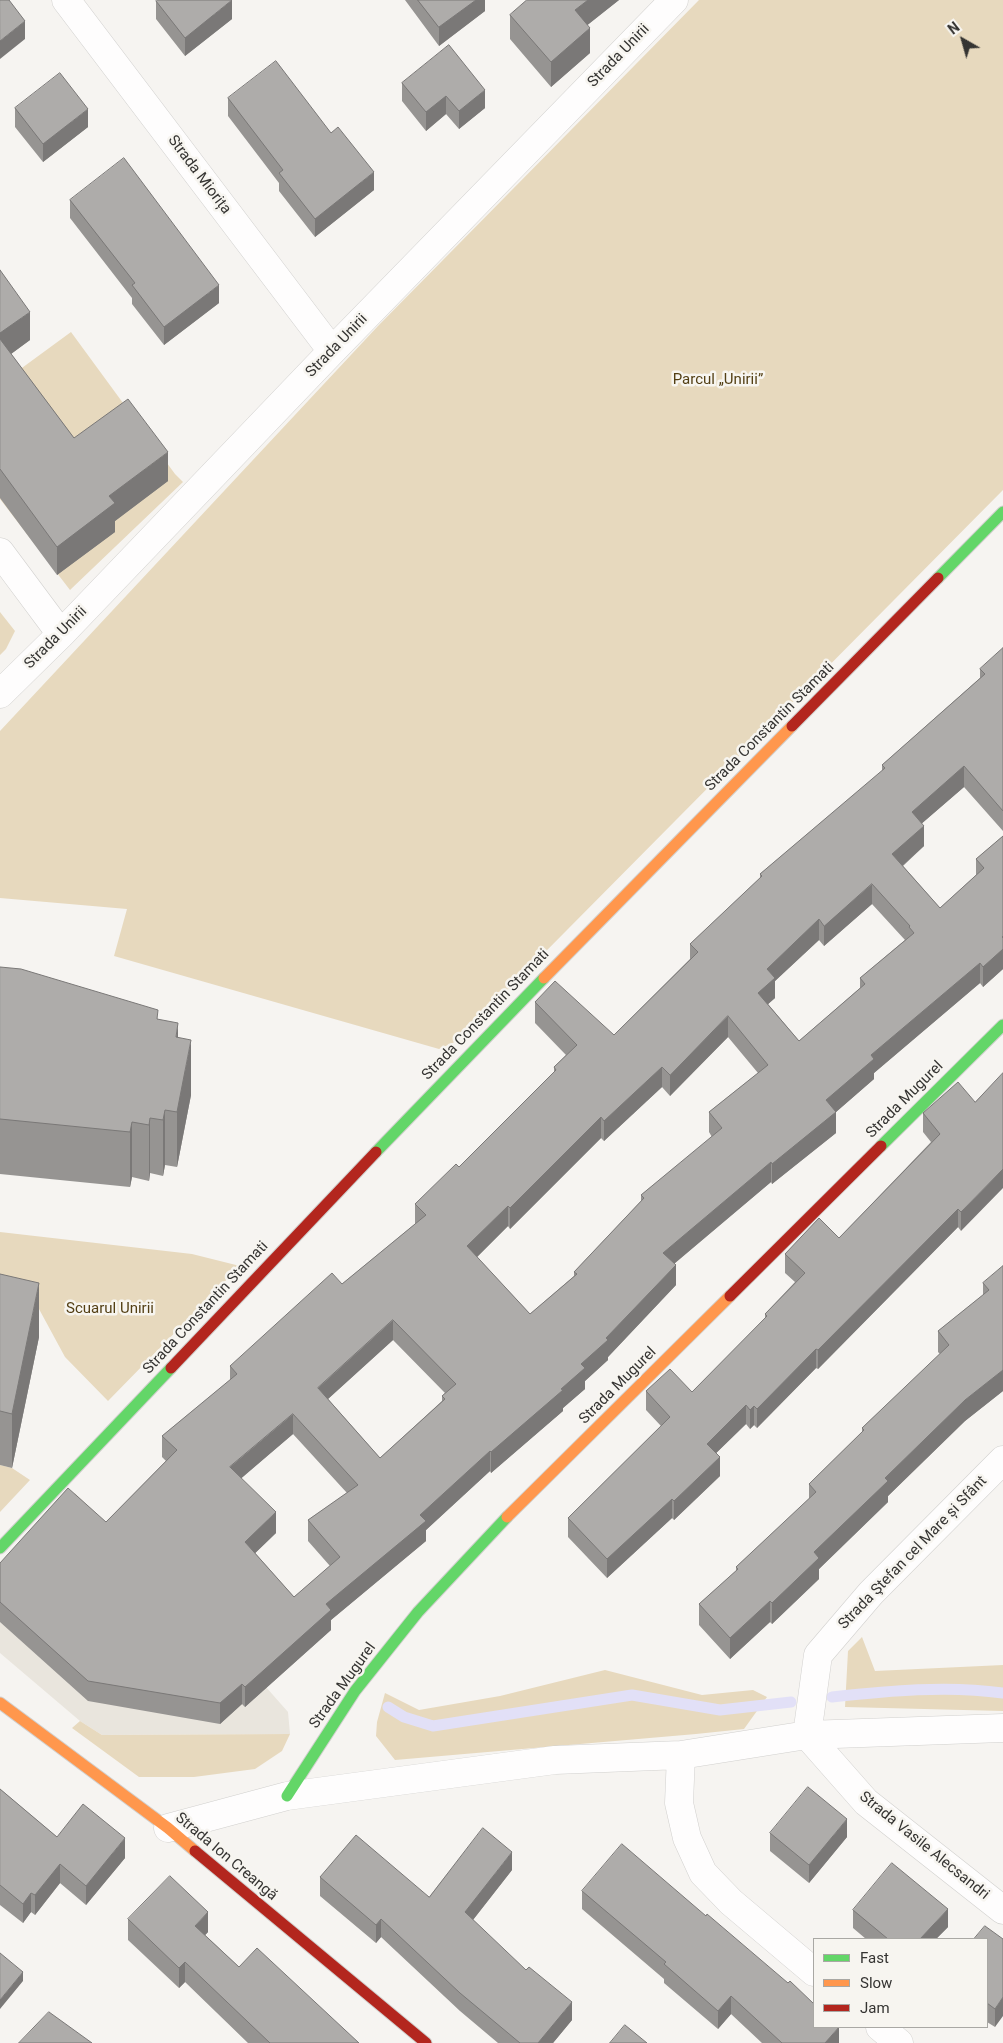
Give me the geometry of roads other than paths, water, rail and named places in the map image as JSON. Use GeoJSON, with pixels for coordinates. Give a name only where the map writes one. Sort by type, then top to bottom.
{"type":"FeatureCollection","features":[{"type":"Feature","properties":{"kind":"street","name":"Strada Miorița"},"geometry":{"type":"LineString","coordinates":[[66,0],[332,351]]}},
{"type":"Feature","properties":{"kind":"street","name":"Strada Unirii"},"geometry":{"type":"LineString","coordinates":[[0,694],[61,634],[332,351],[674,0]]}},
{"type":"Feature","properties":{"kind":"street","name":"Strada Constantin Stamati"},"geometry":{"type":"LineString","coordinates":[[0,1548],[442,1081],[1003,512]]}},
{"type":"Feature","properties":{"kind":"street"},"geometry":{"type":"LineString","coordinates":[[0,552],[61,634]]}},
{"type":"Feature","properties":{"kind":"street","name":"Strada Mugurel"},"geometry":{"type":"LineString","coordinates":[[287,1796],[355,1691],[418,1612],[513,1511],[1003,1025]]}},
{"type":"Feature","properties":{"kind":"street","name":"Strada Ştefan cel Mare și Sfânt"},"geometry":{"type":"LineString","coordinates":[[807,1735],[818,1655],[871,1593],[1003,1460]]}},
{"type":"Feature","properties":{"kind":"street","name":"Strada Ion Creangă"},"geometry":{"type":"LineString","coordinates":[[0,1702],[168,1828],[426,2043]]}},
{"type":"Feature","properties":{"kind":"street"},"geometry":{"type":"LineString","coordinates":[[168,1828],[287,1796],[555,1760],[681,1755],[807,1735],[1003,1728]]}},
{"type":"Feature","properties":{"kind":"street","name":"Strada Vasile Alecsandri"},"geometry":{"type":"LineString","coordinates":[[807,1735],[866,1802],[1003,1910]]}},
{"type":"Feature","properties":{"kind":"street"},"geometry":{"type":"LineString","coordinates":[[681,1755],[679,1803],[687,1838],[703,1872],[731,1902],[813,1971]]}},
{"type":"Feature","properties":{"kind":"street"},"geometry":{"type":"LineString","coordinates":[[881,2028],[899,2043]]}},
{"type":"Feature","properties":{"kind":"waterway"},"geometry":{"type":"LineString","coordinates":[[832,1697],[939,1689],[1003,1693]]}},
{"type":"Feature","properties":{"kind":"waterway"},"geometry":{"type":"LineString","coordinates":[[388,1707],[404,1717],[433,1726],[632,1695],[720,1710],[791,1702]]}},
{"type":"Feature","properties":{"kind":"park label","name":"Parcul „Unirii”"},"geometry":{"type":"Point","coordinates":[718,380]}},
{"type":"Feature","properties":{"kind":"park label","name":"Scuarul Unirii"},"geometry":{"type":"Point","coordinates":[110,1309]}}]}
